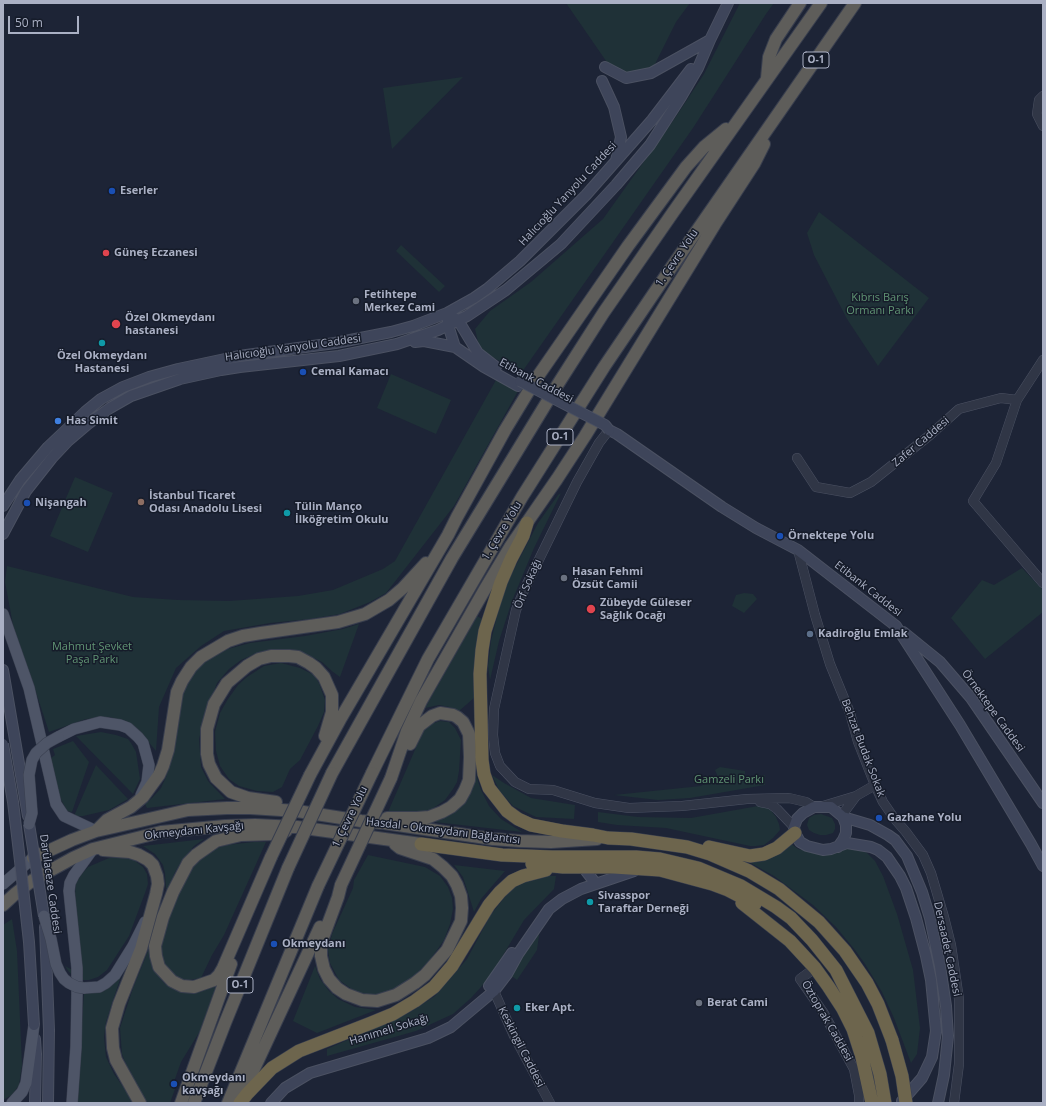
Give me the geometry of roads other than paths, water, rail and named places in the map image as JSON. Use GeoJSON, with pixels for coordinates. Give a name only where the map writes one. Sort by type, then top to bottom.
{"type":"FeatureCollection","features":[{"type":"Feature","properties":{"kind":"highway"},"geometry":{"type":"LineString","coordinates":[[767,79],[769,57],[776,39],[800,3]]}},
{"type":"Feature","properties":{"kind":"highway","name":"O-1"},"geometry":{"type":"LineString","coordinates":[[194,1103],[227,1016],[288,868],[332,773],[452,558],[545,404],[604,312],[736,121],[821,3]]}},
{"type":"Feature","properties":{"kind":"highway","name":"1. Çevre Yolu"},"geometry":{"type":"LineString","coordinates":[[228,1103],[318,886],[428,659],[522,498],[604,367],[721,195],[855,3]]}},
{"type":"Feature","properties":{"kind":"highway"},"geometry":{"type":"LineString","coordinates":[[391,778],[404,738],[421,701],[485,589],[510,547],[561,473],[710,231],[754,164],[768,138],[776,118]]}},
{"type":"Feature","properties":{"kind":"highway"},"geometry":{"type":"LineString","coordinates":[[297,828],[277,834],[241,835],[216,841],[196,854],[188,863],[179,879],[163,917],[155,946],[159,967],[172,981],[182,986],[194,987],[206,984],[214,980],[223,968],[271,857],[310,775],[445,540],[505,430],[536,379],[628,246],[686,167],[704,147],[736,121]]}},
{"type":"Feature","properties":{"kind":"highway"},"geometry":{"type":"LineString","coordinates":[[33,858],[96,831],[107,820],[131,807],[148,791],[163,766],[168,750],[178,692],[188,672],[201,657],[228,641],[243,636],[338,622],[365,614],[389,600],[417,574],[427,562],[457,517]]}},
{"type":"Feature","properties":{"kind":"highway"},"geometry":{"type":"LineString","coordinates":[[527,523],[523,536],[501,582],[484,637],[480,674],[482,760],[484,774],[489,788],[498,800],[507,811],[518,819],[531,825],[544,828],[608,838]]}},
{"type":"Feature","properties":{"kind":"highway"},"geometry":{"type":"LineString","coordinates":[[297,811],[275,802],[248,798],[231,792],[216,778],[209,764],[207,754],[207,729],[214,704],[227,683],[235,675],[259,659],[280,655],[298,657],[316,668],[324,677],[330,690],[333,702],[330,722],[310,775]]}},
{"type":"Feature","properties":{"kind":"highway"},"geometry":{"type":"LineString","coordinates":[[240,1103],[308,952],[341,885],[391,778],[415,732],[424,721],[440,713],[453,715],[463,722],[469,734],[470,770],[469,780],[460,799],[451,807],[429,817],[386,818],[361,821]]}},
{"type":"Feature","properties":{"kind":"highway","name":"Okmeydanı Kavşağı"},"geometry":{"type":"LineString","coordinates":[[96,831],[188,810],[250,808],[297,811]]}},
{"type":"Feature","properties":{"kind":"highway","name":"Hasdal - Okmeydanı Bağlantısı"},"geometry":{"type":"LineString","coordinates":[[297,811],[486,838],[520,841],[550,842],[608,838],[645,841],[687,847],[710,854],[749,871],[778,889],[819,922],[845,951],[867,983],[887,1024],[902,1076],[906,1103]]}},
{"type":"Feature","properties":{"kind":"highway","name":"Okmeydanı Kavşağı"},"geometry":{"type":"LineString","coordinates":[[93,849],[161,832],[180,830],[255,825],[297,828]]}},
{"type":"Feature","properties":{"kind":"highway","name":"Hasdal - Okmeydanı Bağlantısı"},"geometry":{"type":"LineString","coordinates":[[297,828],[502,855],[636,857],[660,859],[698,868],[741,886],[791,918],[804,930],[836,970],[861,1018],[873,1048],[880,1074],[885,1103]]}},
{"type":"Feature","properties":{"kind":"highway"},"geometry":{"type":"LineString","coordinates":[[687,847],[707,847],[750,856],[764,854],[777,848],[794,830]]}},
{"type":"Feature","properties":{"kind":"highway"},"geometry":{"type":"LineString","coordinates":[[341,885],[321,943],[321,956],[329,979],[337,988],[346,994],[362,1000],[377,1001],[402,992],[425,975],[447,950],[460,921],[462,908],[461,896],[452,876],[433,859],[400,848],[389,840]]}},
{"type":"Feature","properties":{"kind":"highway"},"geometry":{"type":"LineString","coordinates":[[421,844],[436,851],[472,859],[563,867],[589,876],[644,868],[660,870],[712,884],[744,897],[772,915],[786,926],[843,984]]}},
{"type":"Feature","properties":{"kind":"highway"},"geometry":{"type":"LineString","coordinates":[[3,905],[33,880],[58,865],[93,849],[130,852],[148,860],[153,865],[158,884],[141,949],[114,1018],[112,1036],[116,1060],[140,1103]]}},
{"type":"Feature","properties":{"kind":"highway"},"geometry":{"type":"LineString","coordinates":[[240,1103],[272,1068],[299,1051],[393,1014],[415,1001],[434,987],[452,966],[489,905],[500,892],[512,882],[523,876],[563,867]]}},
{"type":"Feature","properties":{"kind":"highway"},"geometry":{"type":"LineString","coordinates":[[712,884],[733,897],[790,941],[815,968],[843,1009],[853,1029],[862,1057],[872,1103]]}},
{"type":"Feature","properties":{"kind":"highway"},"geometry":{"type":"LineString","coordinates":[[181,1103],[255,895]]}},
{"type":"Feature","properties":{"kind":"main road","name":"Halıcıoğlu Yanyolu Caddesi"},"geometry":{"type":"LineString","coordinates":[[132,396],[180,379],[222,370],[339,356],[397,344],[419,338],[474,312],[506,290],[561,244],[616,185],[650,145],[698,68],[728,3]]}},
{"type":"Feature","properties":{"kind":"main road","name":"Halıcıoğlu Yanyolu Caddesi"},"geometry":{"type":"LineString","coordinates":[[130,384],[178,369],[239,356],[335,343],[391,332],[413,326],[447,313],[487,289],[520,261],[586,195],[673,94],[710,40]]}},
{"type":"Feature","properties":{"kind":"main road"},"geometry":{"type":"LineString","coordinates":[[605,67],[626,78],[651,73],[710,40]]}},
{"type":"Feature","properties":{"kind":"main road"},"geometry":{"type":"LineString","coordinates":[[602,81],[614,107],[620,137],[616,161]]}},
{"type":"Feature","properties":{"kind":"main road"},"geometry":{"type":"LineString","coordinates":[[468,336],[470,323],[474,312]]}},
{"type":"Feature","properties":{"kind":"main road"},"geometry":{"type":"LineString","coordinates":[[447,313],[458,320]]}},
{"type":"Feature","properties":{"kind":"main road"},"geometry":{"type":"LineString","coordinates":[[397,344],[424,341],[454,347],[448,325],[447,313]]}},
{"type":"Feature","properties":{"kind":"main road","name":"Etibank Caddesi"},"geometry":{"type":"LineString","coordinates":[[458,320],[474,348],[486,360],[519,383]]}},
{"type":"Feature","properties":{"kind":"main road","name":"Etibank Caddesi"},"geometry":{"type":"LineString","coordinates":[[454,347],[484,367],[519,383],[603,429],[617,434],[722,507],[756,528],[798,550],[896,626],[973,747],[1043,866]]}},
{"type":"Feature","properties":{"kind":"main road"},"geometry":{"type":"LineString","coordinates":[[3,506],[36,461],[85,412],[102,399],[130,384],[132,396],[110,408],[88,424],[68,441],[52,458],[26,491],[3,534]]}},
{"type":"Feature","properties":{"kind":"main road"},"geometry":{"type":"LineString","coordinates":[[3,614],[29,688],[56,804],[64,816],[96,831]]}},
{"type":"Feature","properties":{"kind":"main road","name":"Örnektepe Caddesi"},"geometry":{"type":"LineString","coordinates":[[896,626],[940,662],[971,698],[1043,803]]}},
{"type":"Feature","properties":{"kind":"main road"},"geometry":{"type":"LineString","coordinates":[[926,672],[933,664],[940,662]]}},
{"type":"Feature","properties":{"kind":"main road","name":"Darülaceze Caddesi"},"geometry":{"type":"LineString","coordinates":[[3,670],[30,824],[44,916],[49,1030],[48,1103]]}},
{"type":"Feature","properties":{"kind":"main road"},"geometry":{"type":"LineString","coordinates":[[30,824],[32,813],[29,775],[32,760],[36,753],[47,743],[74,729],[100,722],[120,725],[134,733],[143,743],[149,765],[147,782],[137,802]]}},
{"type":"Feature","properties":{"kind":"main road"},"geometry":{"type":"LineString","coordinates":[[3,744],[13,802],[29,942],[36,1054],[35,1103]]}},
{"type":"Feature","properties":{"kind":"main road"},"geometry":{"type":"LineString","coordinates":[[819,807],[831,807],[843,816],[846,825],[846,833],[838,846],[831,850],[816,849],[800,842],[794,830],[797,819],[803,813],[819,807]]}},
{"type":"Feature","properties":{"kind":"main road","name":"Dersaadet Caddesi"},"geometry":{"type":"LineString","coordinates":[[843,816],[870,825],[895,840],[907,856],[922,892],[932,925],[946,1006],[948,1036],[944,1075],[938,1103]]}},
{"type":"Feature","properties":{"kind":"main road","name":"Dersaadet Caddesi"},"geometry":{"type":"LineString","coordinates":[[838,846],[847,843],[871,847],[878,850],[893,864],[906,888],[926,956],[932,987],[936,1031],[932,1057],[922,1078],[900,1103]]}},
{"type":"Feature","properties":{"kind":"main road"},"geometry":{"type":"LineString","coordinates":[[72,1103],[76,1047],[77,968],[69,891],[70,883],[74,875],[93,849]]}},
{"type":"Feature","properties":{"kind":"main road"},"geometry":{"type":"LineString","coordinates":[[3,875],[33,858]]}},
{"type":"Feature","properties":{"kind":"main road"},"geometry":{"type":"LineString","coordinates":[[3,884],[33,858]]}},
{"type":"Feature","properties":{"kind":"main road","name":"Hanımeli Sokağı"},"geometry":{"type":"LineString","coordinates":[[264,1103],[271,1093],[294,1079],[437,1031],[466,1016],[492,987],[507,974],[518,954],[549,909],[562,899],[581,889],[589,876],[623,873],[644,868]]}},
{"type":"Feature","properties":{"kind":"main road"},"geometry":{"type":"LineString","coordinates":[[44,916],[51,939],[56,964],[60,973],[69,983],[77,987],[84,988],[99,987],[115,975],[133,946],[150,913]]}},
{"type":"Feature","properties":{"kind":"main road"},"geometry":{"type":"LineString","coordinates":[[12,1103],[22,1092],[26,1083],[34,1025]]}},
{"type":"Feature","properties":{"kind":"main road","name":"Hanımeli Sokağı"},"geometry":{"type":"LineString","coordinates":[[271,1103],[294,1079]]}},
{"type":"Feature","properties":{"kind":"street"},"geometry":{"type":"LineString","coordinates":[[1043,96],[1039,100],[1037,114],[1043,126]]}},
{"type":"Feature","properties":{"kind":"street"},"geometry":{"type":"LineString","coordinates":[[1043,360],[1017,400],[996,463],[972,501],[1043,583]]}},
{"type":"Feature","properties":{"kind":"street","name":"Zafer Caddesi"},"geometry":{"type":"LineString","coordinates":[[797,458],[816,487],[850,493],[871,482],[930,435],[959,409],[1001,398],[1017,400]]}},
{"type":"Feature","properties":{"kind":"street","name":"Örf Sokağı"},"geometry":{"type":"LineString","coordinates":[[609,430],[599,443],[577,482],[525,588],[516,610],[494,709],[493,735],[495,753],[500,766],[515,782],[529,789],[553,790],[595,803],[629,808],[682,806],[747,800]]}},
{"type":"Feature","properties":{"kind":"street","name":"Behzat Budak Sokak"},"geometry":{"type":"LineString","coordinates":[[798,550],[830,664],[850,713],[858,742],[875,785],[887,807],[923,855],[931,873],[951,945],[959,999],[959,1064],[954,1103]]}},
{"type":"Feature","properties":{"kind":"street"},"geometry":{"type":"LineString","coordinates":[[747,800],[789,798],[819,807],[856,796],[875,785]]}},
{"type":"Feature","properties":{"kind":"street"},"geometry":{"type":"LineString","coordinates":[[843,816],[856,796]]}},
{"type":"Feature","properties":{"kind":"street"},"geometry":{"type":"LineString","coordinates":[[747,800],[770,804],[777,809],[794,830]]}},
{"type":"Feature","properties":{"kind":"street","name":"Öztoprak Caddesi"},"geometry":{"type":"LineString","coordinates":[[815,968],[800,978],[823,1012],[854,1069],[859,1103]]}},
{"type":"Feature","properties":{"kind":"street","name":"Keskingil Caddesi"},"geometry":{"type":"LineString","coordinates":[[492,987],[514,1036],[550,1103]]}},
{"type":"Feature","properties":{"kind":"place","name":"Eserler"},"geometry":{"type":"Point","coordinates":[112,191]}},
{"type":"Feature","properties":{"kind":"place","name":"Güneş Eczanesi"},"geometry":{"type":"Point","coordinates":[106,253]}},
{"type":"Feature","properties":{"kind":"place","name":"Fetihtepe Merkez Cami"},"geometry":{"type":"Point","coordinates":[356,301]}},
{"type":"Feature","properties":{"kind":"place","name":"Özel Okmeydanı hastanesi"},"geometry":{"type":"Point","coordinates":[116,324]}},
{"type":"Feature","properties":{"kind":"place","name":"Özel Okmeydanı Hastanesi"},"geometry":{"type":"Point","coordinates":[102,343]}},
{"type":"Feature","properties":{"kind":"place","name":"Cemal Kamacı"},"geometry":{"type":"Point","coordinates":[303,372]}},
{"type":"Feature","properties":{"kind":"place","name":"Has Simit"},"geometry":{"type":"Point","coordinates":[58,421]}},
{"type":"Feature","properties":{"kind":"place","name":"İstanbul Ticaret Odası Anadolu Lisesi"},"geometry":{"type":"Point","coordinates":[141,502]}},
{"type":"Feature","properties":{"kind":"place","name":"Nişangah"},"geometry":{"type":"Point","coordinates":[27,503]}},
{"type":"Feature","properties":{"kind":"place","name":"Tülin Manço İlköğretim Okulu"},"geometry":{"type":"Point","coordinates":[287,513]}},
{"type":"Feature","properties":{"kind":"place","name":"Örnektepe Yolu"},"geometry":{"type":"Point","coordinates":[780,536]}},
{"type":"Feature","properties":{"kind":"place","name":"Hasan Fehmi Özsüt Camii"},"geometry":{"type":"Point","coordinates":[564,578]}},
{"type":"Feature","properties":{"kind":"place","name":"Zübeyde Güleser Sağlık Ocağı"},"geometry":{"type":"Point","coordinates":[591,609]}},
{"type":"Feature","properties":{"kind":"place","name":"Kadiroğlu Emlak"},"geometry":{"type":"Point","coordinates":[810,634]}},
{"type":"Feature","properties":{"kind":"place","name":"Gazhane Yolu"},"geometry":{"type":"Point","coordinates":[879,818]}},
{"type":"Feature","properties":{"kind":"place","name":"Sivasspor Taraftar Derneği"},"geometry":{"type":"Point","coordinates":[590,902]}},
{"type":"Feature","properties":{"kind":"place","name":"Okmeydanı"},"geometry":{"type":"Point","coordinates":[274,944]}},
{"type":"Feature","properties":{"kind":"place","name":"Berat Cami"},"geometry":{"type":"Point","coordinates":[699,1003]}},
{"type":"Feature","properties":{"kind":"place","name":"Eker Apt."},"geometry":{"type":"Point","coordinates":[517,1008]}},
{"type":"Feature","properties":{"kind":"place","name":"Okmeydanı kavşağı"},"geometry":{"type":"Point","coordinates":[174,1084]}},
{"type":"Feature","properties":{"kind":"park label","name":"Kıbrıs Barış Ormanı Parkı"},"geometry":{"type":"Point","coordinates":[880,304]}},
{"type":"Feature","properties":{"kind":"park label","name":"Mahmut Şevket Paşa Parkı"},"geometry":{"type":"Point","coordinates":[92,653]}},
{"type":"Feature","properties":{"kind":"park label","name":"Gamzeli Parkı"},"geometry":{"type":"Point","coordinates":[729,780]}}]}
